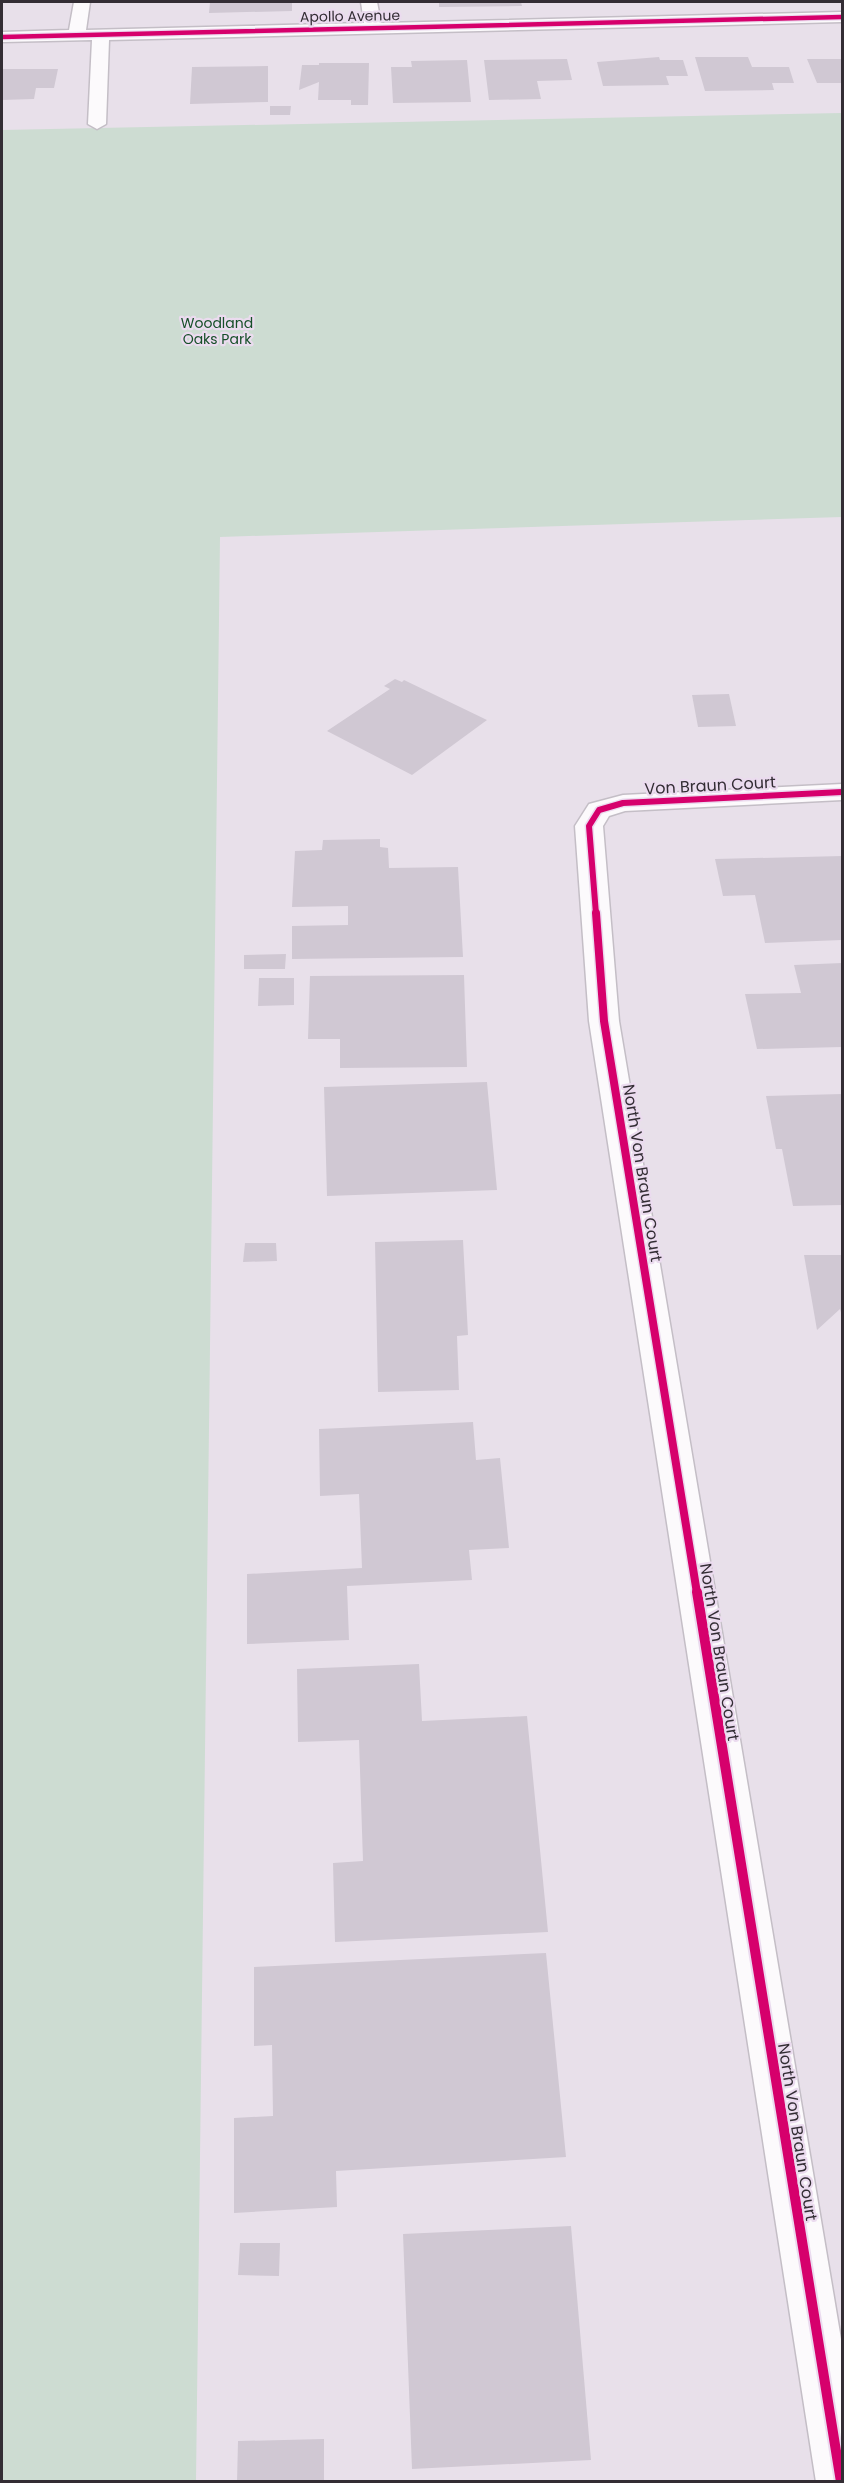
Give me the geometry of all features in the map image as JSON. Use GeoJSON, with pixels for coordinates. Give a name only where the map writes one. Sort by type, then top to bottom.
{"type":"FeatureCollection","features":[{"type":"Feature","properties":{"kind":"street"},"geometry":{"type":"LineString","coordinates":[[77,36],[82,2]]}},
{"type":"Feature","properties":{"kind":"street"},"geometry":{"type":"LineString","coordinates":[[369,2],[374,29]]}},
{"type":"Feature","properties":{"kind":"street"},"geometry":{"type":"LineString","coordinates":[[760,2],[766,19]]}},
{"type":"Feature","properties":{"kind":"street","name":"Apollo Avenue"},"geometry":{"type":"LineString","coordinates":[[2,37],[843,17]]}},
{"type":"Feature","properties":{"kind":"street"},"geometry":{"type":"LineString","coordinates":[[98,124],[101,35]]}},
{"type":"Feature","properties":{"kind":"street","name":"Von Braun Court"},"geometry":{"type":"LineString","coordinates":[[589,826],[599,810],[623,803],[843,792]]}},
{"type":"Feature","properties":{"kind":"street","name":"North Von Braun Court"},"geometry":{"type":"LineString","coordinates":[[589,826],[604,1021],[841,2481]]}},
{"type":"Feature","properties":{"kind":"green space","name":"Woodland Oaks Park"},"geometry":{"type":"Polygon","coordinates":[[[842,113],[842,517],[220,537],[196,2481],[2,2481],[2,130],[842,113]]]}},
{"type":"Feature","properties":{"kind":"building"},"geometry":{"type":"Polygon","coordinates":[[[210,2],[292,2],[292,11],[209,13],[210,2]]]}},
{"type":"Feature","properties":{"kind":"building"},"geometry":{"type":"Polygon","coordinates":[[[439,2],[521,2],[522,6],[439,7],[439,2]]]}},
{"type":"Feature","properties":{"kind":"building"},"geometry":{"type":"Polygon","coordinates":[[[659,57],[660,60],[683,60],[688,76],[666,76],[669,85],[603,86],[597,62],[659,57]]]}},
{"type":"Feature","properties":{"kind":"building"},"geometry":{"type":"Polygon","coordinates":[[[695,57],[748,57],[752,67],[789,67],[794,83],[772,83],[774,90],[705,91],[695,57]]]}},
{"type":"Feature","properties":{"kind":"building"},"geometry":{"type":"Polygon","coordinates":[[[567,59],[572,80],[537,81],[541,99],[489,100],[484,60],[567,59]]]}},
{"type":"Feature","properties":{"kind":"building"},"geometry":{"type":"Polygon","coordinates":[[[807,59],[842,59],[842,83],[817,83],[807,59]]]}},
{"type":"Feature","properties":{"kind":"building"},"geometry":{"type":"Polygon","coordinates":[[[467,60],[471,102],[393,103],[391,67],[412,67],[411,61],[467,60]]]}},
{"type":"Feature","properties":{"kind":"building"},"geometry":{"type":"Polygon","coordinates":[[[319,63],[369,63],[368,105],[351,105],[351,100],[318,100],[319,82],[299,90],[302,65],[319,65],[319,63]]]}},
{"type":"Feature","properties":{"kind":"building"},"geometry":{"type":"Polygon","coordinates":[[[268,66],[268,102],[190,104],[192,67],[268,66]]]}},
{"type":"Feature","properties":{"kind":"building"},"geometry":{"type":"Polygon","coordinates":[[[2,69],[58,69],[54,88],[36,88],[34,99],[2,100],[2,69]]]}},
{"type":"Feature","properties":{"kind":"building"},"geometry":{"type":"Polygon","coordinates":[[[270,106],[291,106],[290,115],[270,115],[270,106]]]}},
{"type":"Feature","properties":{"kind":"building"},"geometry":{"type":"Polygon","coordinates":[[[395,679],[402,682],[404,680],[487,720],[412,775],[327,731],[390,689],[384,686],[395,679]]]}},
{"type":"Feature","properties":{"kind":"building"},"geometry":{"type":"Polygon","coordinates":[[[729,694],[736,726],[698,727],[692,695],[729,694]]]}},
{"type":"Feature","properties":{"kind":"building"},"geometry":{"type":"Polygon","coordinates":[[[380,839],[380,847],[388,848],[389,868],[458,867],[463,957],[292,959],[292,926],[348,925],[348,906],[292,907],[295,851],[322,850],[323,840],[380,839]]]}},
{"type":"Feature","properties":{"kind":"building"},"geometry":{"type":"Polygon","coordinates":[[[842,856],[842,940],[765,943],[755,895],[723,896],[715,859],[842,856]]]}},
{"type":"Feature","properties":{"kind":"building"},"geometry":{"type":"Polygon","coordinates":[[[286,954],[285,969],[244,969],[244,955],[286,954]]]}},
{"type":"Feature","properties":{"kind":"building"},"geometry":{"type":"Polygon","coordinates":[[[842,963],[842,1047],[757,1049],[745,994],[801,993],[794,965],[842,963]]]}},
{"type":"Feature","properties":{"kind":"building"},"geometry":{"type":"Polygon","coordinates":[[[464,975],[467,1067],[340,1068],[340,1039],[308,1039],[310,976],[464,975]]]}},
{"type":"Feature","properties":{"kind":"building"},"geometry":{"type":"Polygon","coordinates":[[[259,978],[294,978],[294,1005],[258,1006],[259,978]]]}},
{"type":"Feature","properties":{"kind":"building"},"geometry":{"type":"Polygon","coordinates":[[[487,1082],[497,1190],[327,1196],[324,1087],[487,1082]]]}},
{"type":"Feature","properties":{"kind":"building"},"geometry":{"type":"Polygon","coordinates":[[[842,1094],[842,1205],[793,1206],[782,1149],[776,1149],[766,1096],[842,1094]]]}},
{"type":"Feature","properties":{"kind":"building"},"geometry":{"type":"Polygon","coordinates":[[[463,1240],[468,1335],[457,1336],[459,1390],[378,1392],[375,1242],[463,1240]]]}},
{"type":"Feature","properties":{"kind":"building"},"geometry":{"type":"Polygon","coordinates":[[[245,1243],[276,1243],[277,1261],[243,1262],[245,1243]]]}},
{"type":"Feature","properties":{"kind":"building"},"geometry":{"type":"Polygon","coordinates":[[[804,1255],[842,1255],[842,1316],[840,1309],[817,1330],[804,1255]]]}},
{"type":"Feature","properties":{"kind":"building"},"geometry":{"type":"Polygon","coordinates":[[[473,1422],[476,1460],[500,1458],[509,1548],[469,1550],[472,1580],[347,1586],[349,1640],[247,1644],[247,1574],[362,1568],[359,1494],[320,1496],[319,1429],[473,1422]]]}},
{"type":"Feature","properties":{"kind":"building"},"geometry":{"type":"Polygon","coordinates":[[[419,1664],[422,1721],[527,1716],[548,1932],[335,1942],[333,1863],[363,1861],[359,1740],[298,1742],[297,1669],[419,1664]]]}},
{"type":"Feature","properties":{"kind":"building"},"geometry":{"type":"Polygon","coordinates":[[[546,1953],[566,2157],[336,2171],[337,2207],[234,2213],[234,2118],[273,2116],[272,2045],[254,2046],[254,1967],[546,1953]]]}},
{"type":"Feature","properties":{"kind":"building"},"geometry":{"type":"Polygon","coordinates":[[[571,2226],[591,2460],[412,2469],[403,2234],[571,2226]]]}},
{"type":"Feature","properties":{"kind":"building"},"geometry":{"type":"Polygon","coordinates":[[[240,2243],[280,2243],[279,2276],[238,2275],[240,2243]]]}},
{"type":"Feature","properties":{"kind":"building"},"geometry":{"type":"Polygon","coordinates":[[[324,2439],[324,2482],[237,2482],[238,2441],[324,2439]]]}},
{"type":"Feature","properties":{"kind":"cycle path"},"geometry":{"type":"LineString","coordinates":[[2,37],[842,17]]}},
{"type":"Feature","properties":{"kind":"cycle path"},"geometry":{"type":"LineString","coordinates":[[841,2482],[604,1021],[589,826],[599,810],[623,803],[842,792]]}}]}
